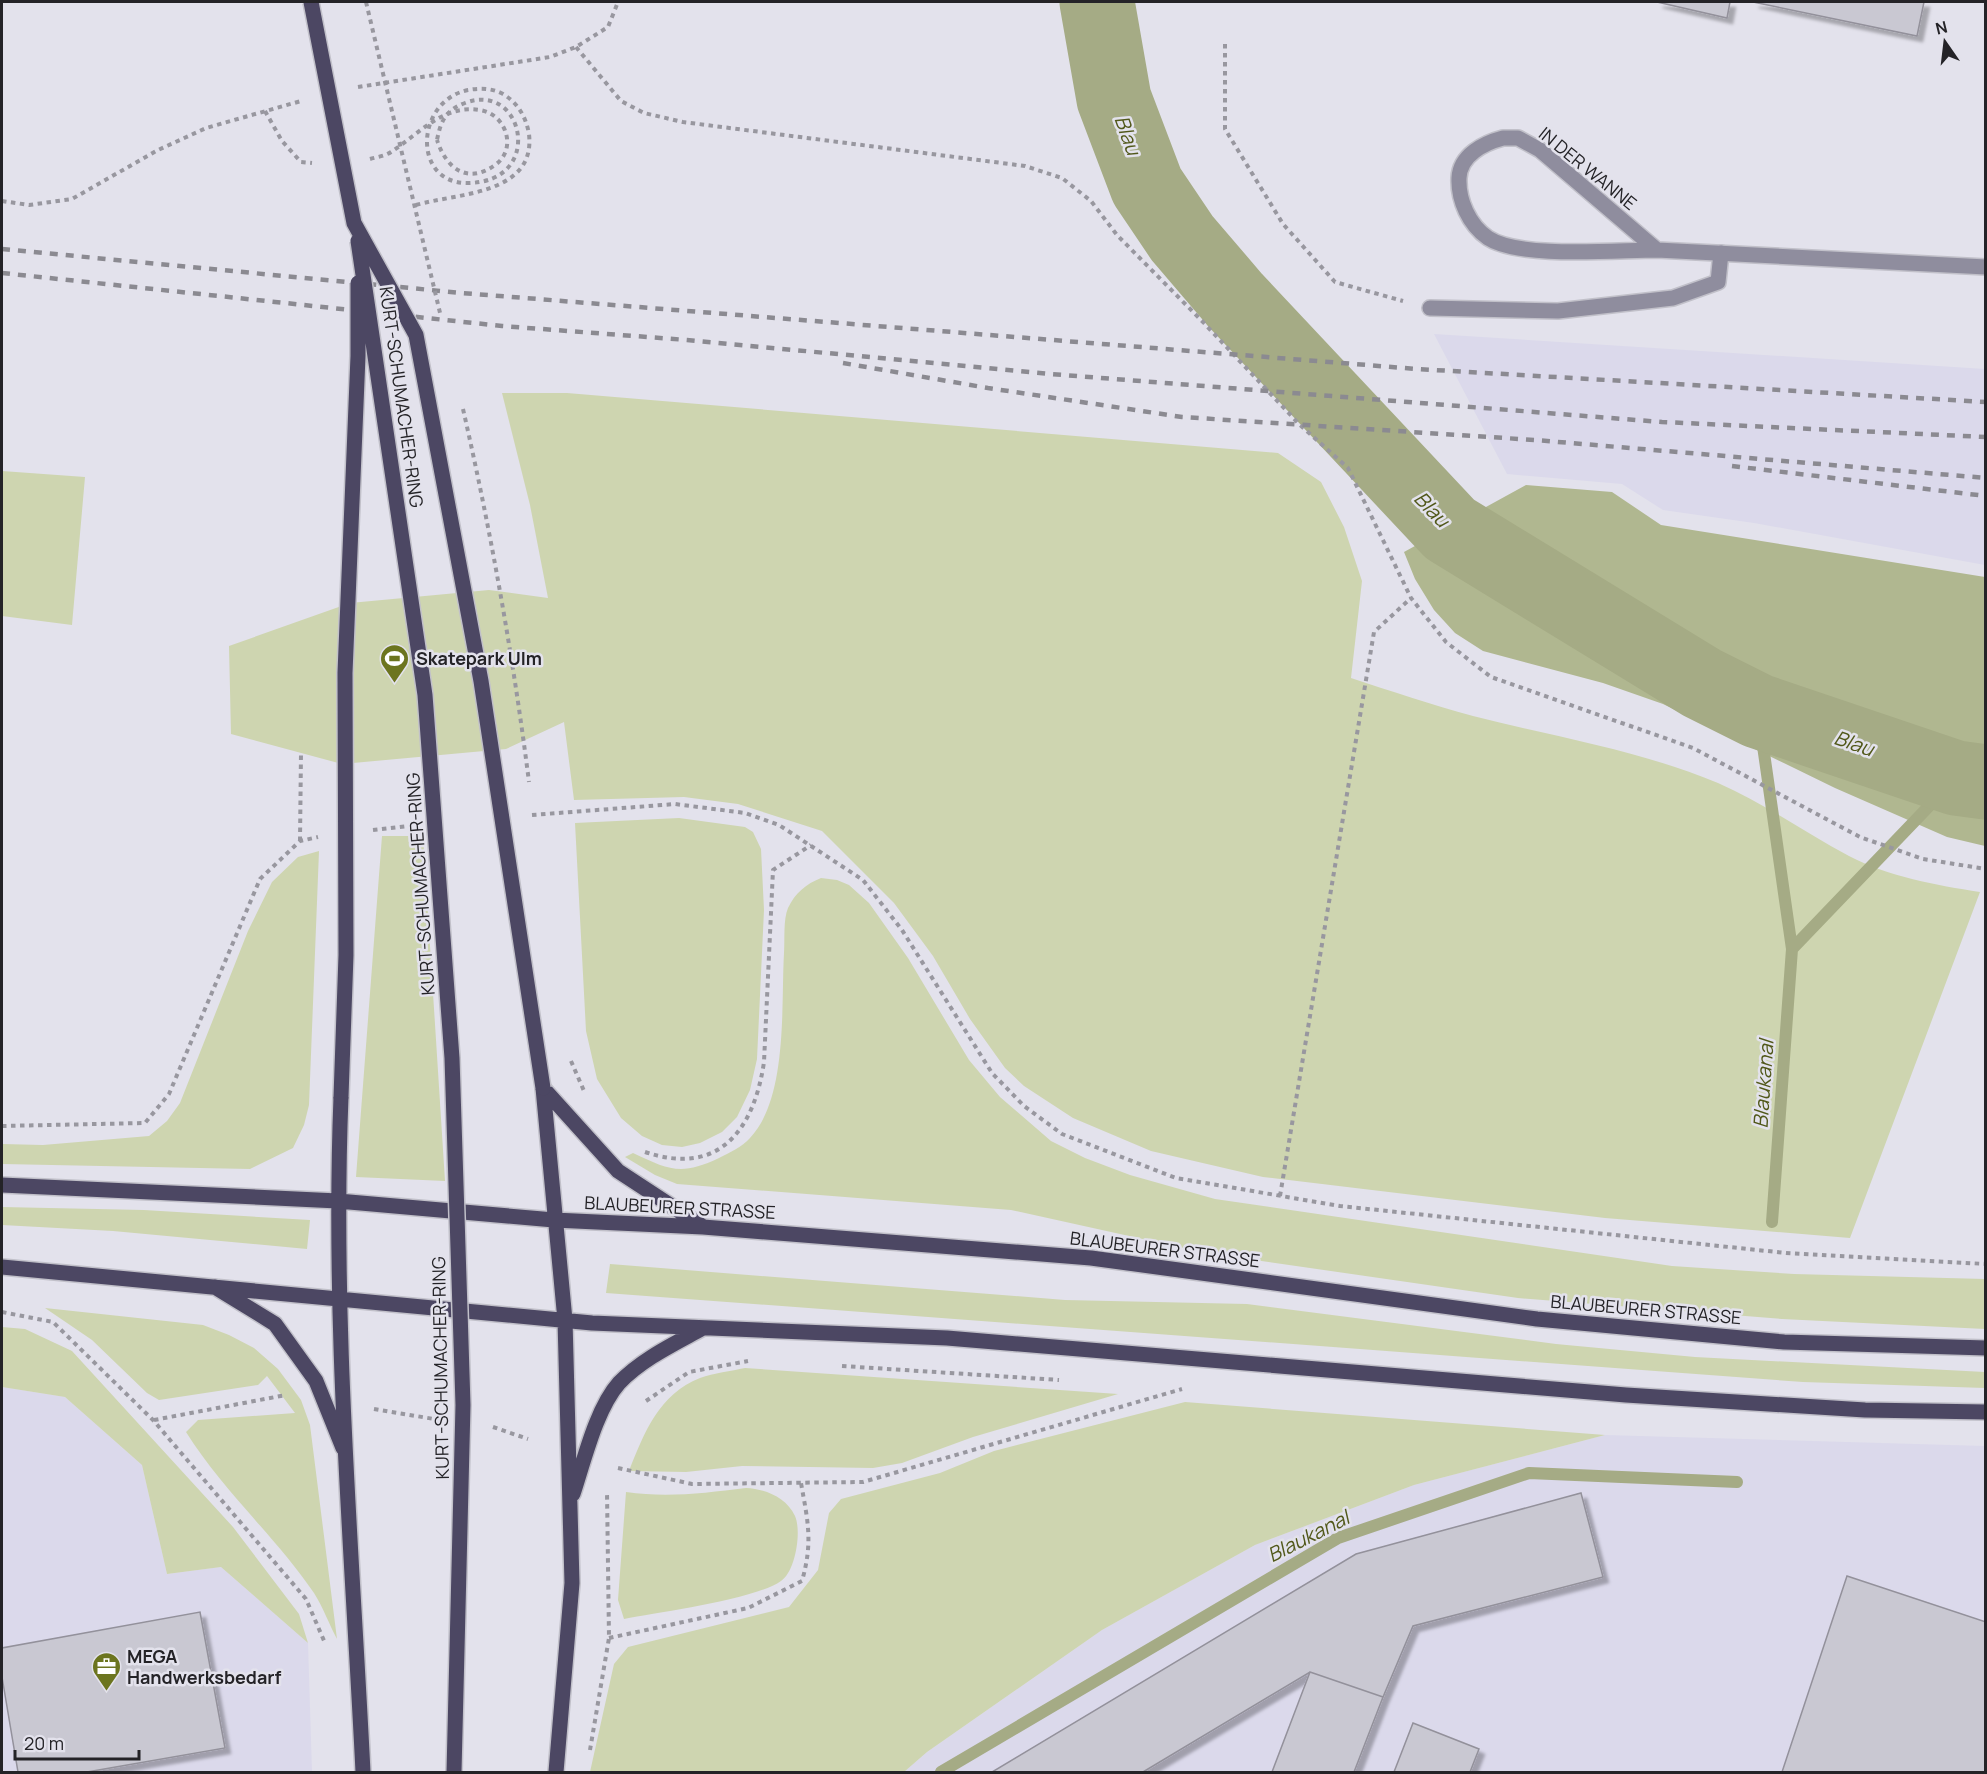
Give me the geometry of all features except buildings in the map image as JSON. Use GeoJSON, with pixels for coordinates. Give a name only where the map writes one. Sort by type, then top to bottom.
{"type":"FeatureCollection","features":[{"type":"Feature","properties":{"kind":"main road","name":"KURT-SCHUMACHER-RING"},"geometry":{"type":"LineString","coordinates":[[311,2],[358,241],[425,695],[452,1058],[463,1405],[454,1773]]}},
{"type":"Feature","properties":{"kind":"main road"},"geometry":{"type":"LineString","coordinates":[[354,223],[416,335],[482,681],[543,1088],[565,1320],[572,1583],[556,1773]]}},
{"type":"Feature","properties":{"kind":"main road"},"geometry":{"type":"LineString","coordinates":[[358,241],[358,356],[345,673],[346,955],[338,1201],[339,1297],[363,1773]]}},
{"type":"Feature","properties":{"kind":"main road"},"geometry":{"type":"LineString","coordinates":[[543,1088],[618,1170],[703,1227]]}},
{"type":"Feature","properties":{"kind":"main road","name":"BLAUBEURER STRASSE"},"geometry":{"type":"LineString","coordinates":[[2,1185],[338,1201],[554,1220],[703,1227],[1090,1258],[1537,1319],[1773,1341],[1986,1348]]}},
{"type":"Feature","properties":{"kind":"main road"},"geometry":{"type":"LineString","coordinates":[[2,1267],[565,1320],[947,1338],[1626,1395],[1865,1410],[1986,1412]]}},
{"type":"Feature","properties":{"kind":"main road"},"geometry":{"type":"LineString","coordinates":[[213,1286],[275,1324],[316,1381],[348,1460]]}},
{"type":"Feature","properties":{"kind":"main road"},"geometry":{"type":"LineString","coordinates":[[570,1502],[596,1427],[619,1383],[653,1356],[703,1328]]}},
{"type":"Feature","properties":{"kind":"street","name":"IN DER WANNE"},"geometry":{"type":"LineString","coordinates":[[1657,250],[1540,150],[1518,138],[1503,138],[1483,143],[1465,160],[1458,176],[1460,198],[1470,220],[1488,238],[1518,249],[1657,250],[1986,267]]}},
{"type":"Feature","properties":{"kind":"street"},"geometry":{"type":"LineString","coordinates":[[1430,308],[1558,311],[1673,298],[1718,282],[1721,253]]}},
{"type":"Feature","properties":{"kind":"path"},"geometry":{"type":"LineString","coordinates":[[357,88],[550,57],[576,47],[608,27],[618,2]]}},
{"type":"Feature","properties":{"kind":"path"},"geometry":{"type":"LineString","coordinates":[[1225,44],[1226,129],[1283,224],[1335,282],[1430,308]]}},
{"type":"Feature","properties":{"kind":"path"},"geometry":{"type":"LineString","coordinates":[[576,47],[621,101],[644,113],[683,122],[1025,166],[1062,178],[1092,201],[1117,235],[1299,424],[1348,468],[1411,598],[1446,642],[1491,677],[1693,747],[1860,837],[1923,859],[1986,869]]}},
{"type":"Feature","properties":{"kind":"path"},"geometry":{"type":"LineString","coordinates":[[416,205],[499,186],[514,177],[524,165],[530,148],[527,125],[521,110],[510,99],[495,90],[475,89],[459,92],[441,102],[432,115],[427,129],[427,146],[433,165],[446,177],[465,183],[489,181],[508,170],[519,150],[518,129],[508,111],[490,100],[470,101],[453,107],[441,119],[437,140],[443,157],[453,168],[468,173],[487,171],[499,162],[508,146],[507,132],[496,117],[482,110],[461,110]]}},
{"type":"Feature","properties":{"kind":"path"},"geometry":{"type":"LineString","coordinates":[[2,201],[29,205],[72,199],[158,150],[206,128],[312,98]]}},
{"type":"Feature","properties":{"kind":"path"},"geometry":{"type":"LineString","coordinates":[[1280,1196],[1374,632],[1411,598]]}},
{"type":"Feature","properties":{"kind":"path"},"geometry":{"type":"LineString","coordinates":[[300,841],[301,753]]}},
{"type":"Feature","properties":{"kind":"path"},"geometry":{"type":"LineString","coordinates":[[607,1160],[624,1138],[646,1152],[670,1159],[696,1160],[718,1150],[737,1133],[750,1115],[760,1090],[764,1062],[773,870],[811,845],[863,880],[902,930],[992,1073],[1024,1106],[1062,1134],[1176,1178],[1340,1206],[1786,1253],[1986,1264]]}},
{"type":"Feature","properties":{"kind":"path"},"geometry":{"type":"LineString","coordinates":[[584,1091],[589,1098]]}},
{"type":"Feature","properties":{"kind":"path"},"geometry":{"type":"LineString","coordinates":[[2,1312],[53,1322],[153,1420],[306,1599],[324,1641],[326,1652]]}},
{"type":"Feature","properties":{"kind":"path"},"geometry":{"type":"LineString","coordinates":[[618,1468],[692,1484],[863,1482],[1185,1388]]}},
{"type":"Feature","properties":{"kind":"path"},"geometry":{"type":"LineString","coordinates":[[153,1420],[286,1395]]}},
{"type":"Feature","properties":{"kind":"path"},"geometry":{"type":"LineString","coordinates":[[370,1408],[434,1419]]}},
{"type":"Feature","properties":{"kind":"path"},"geometry":{"type":"LineString","coordinates":[[493,1427],[528,1439]]}},
{"type":"Feature","properties":{"kind":"path"},"geometry":{"type":"LineString","coordinates":[[609,1638],[748,1608],[802,1581],[810,1554],[808,1520],[801,1483]]}},
{"type":"Feature","properties":{"kind":"path"},"geometry":{"type":"LineString","coordinates":[[588,1761],[609,1638],[607,1490]]}},
{"type":"Feature","properties":{"kind":"shaded area"},"geometry":{"type":"Polygon","coordinates":[[[1434,334],[1985,369],[1985,565],[1754,523],[1663,510],[1622,484],[1507,474],[1434,334]]]}},
{"type":"Feature","properties":{"kind":"shaded area"},"geometry":{"type":"Polygon","coordinates":[[[2,1387],[65,1397],[142,1465],[167,1574],[221,1567],[308,1643],[312,1772],[2,1772],[2,1387]]]}},
{"type":"Feature","properties":{"kind":"shaded area"},"geometry":{"type":"Polygon","coordinates":[[[1605,1435],[1985,1446],[1985,1772],[904,1772],[927,1752],[1102,1630],[1255,1545],[1414,1485],[1605,1435]]]}},
{"type":"Feature","properties":{"kind":"green space"},"geometry":{"type":"Polygon","coordinates":[[[502,393],[567,393],[1278,453],[1321,482],[1344,527],[1362,581],[1351,678],[1458,712],[1597,745],[1688,772],[1752,799],[1832,847],[1880,870],[1980,892],[1850,1238],[1605,1218],[1263,1177],[1151,1151],[1073,1118],[1024,1086],[1005,1068],[970,1019],[933,956],[894,903],[822,831],[738,804],[684,797],[574,800],[564,722],[506,749],[342,764],[231,734],[229,646],[350,603],[489,590],[548,598],[530,505],[502,393]]]}},
{"type":"Feature","properties":{"kind":"green space"},"geometry":{"type":"Polygon","coordinates":[[[2,471],[85,477],[72,625],[2,616],[2,471]]]}},
{"type":"Feature","properties":{"kind":"green space"},"geometry":{"type":"Polygon","coordinates":[[[1526,485],[1612,492],[1661,525],[1985,577],[1985,846],[1947,837],[1835,788],[1663,704],[1603,683],[1483,651],[1455,633],[1434,610],[1415,579],[1404,552],[1526,485]]]}},
{"type":"Feature","properties":{"kind":"green space"},"geometry":{"type":"Polygon","coordinates":[[[679,818],[745,827],[753,832],[761,849],[764,910],[757,1059],[750,1090],[737,1117],[722,1132],[700,1143],[682,1147],[662,1145],[642,1136],[621,1118],[597,1079],[586,1031],[575,823],[679,818]]]}},
{"type":"Feature","properties":{"kind":"green space"},"geometry":{"type":"Polygon","coordinates":[[[382,836],[423,836],[445,1181],[356,1177],[382,836]]]}},
{"type":"Feature","properties":{"kind":"green space"},"geometry":{"type":"Polygon","coordinates":[[[319,851],[309,1105],[304,1125],[293,1148],[250,1169],[2,1164],[2,1144],[43,1145],[149,1136],[167,1121],[180,1103],[248,931],[272,882],[298,857],[319,851]]]}},
{"type":"Feature","properties":{"kind":"green space"},"geometry":{"type":"Polygon","coordinates":[[[821,878],[837,880],[849,885],[869,903],[908,958],[969,1060],[1000,1097],[1051,1141],[1085,1158],[1130,1175],[1215,1199],[1672,1266],[1794,1274],[1985,1279],[1985,1329],[1782,1319],[1518,1298],[1206,1253],[1011,1210],[677,1184],[655,1175],[625,1157],[633,1153],[666,1167],[685,1169],[695,1167],[706,1164],[739,1147],[750,1138],[762,1121],[771,1100],[780,1050],[786,913],[798,893],[810,883],[821,878]]]}},
{"type":"Feature","properties":{"kind":"green space"},"geometry":{"type":"Polygon","coordinates":[[[2,1207],[144,1210],[310,1220],[307,1249],[113,1231],[2,1225],[2,1207]]]}},
{"type":"Feature","properties":{"kind":"green space"},"geometry":{"type":"Polygon","coordinates":[[[610,1264],[1065,1300],[1247,1304],[1556,1344],[1695,1357],[1985,1372],[1985,1388],[1803,1382],[606,1293],[610,1264]]]}},
{"type":"Feature","properties":{"kind":"green space"},"geometry":{"type":"Polygon","coordinates":[[[45,1308],[203,1325],[254,1348],[278,1369],[301,1400],[310,1425],[337,1639],[317,1598],[299,1572],[216,1474],[186,1432],[198,1420],[295,1413],[267,1376],[258,1385],[159,1400],[147,1393],[92,1340],[45,1308]]]}},
{"type":"Feature","properties":{"kind":"green space"},"geometry":{"type":"Polygon","coordinates":[[[2,1327],[25,1329],[72,1351],[233,1527],[299,1614],[308,1643],[221,1567],[167,1574],[142,1465],[65,1397],[2,1387],[2,1327]]]}},
{"type":"Feature","properties":{"kind":"green space"},"geometry":{"type":"Polygon","coordinates":[[[745,1368],[1118,1394],[973,1437],[902,1463],[873,1468],[742,1466],[686,1472],[629,1471],[647,1429],[663,1404],[674,1394],[700,1378],[745,1368]]]}},
{"type":"Feature","properties":{"kind":"green space"},"geometry":{"type":"Polygon","coordinates":[[[1185,1402],[1605,1435],[1414,1485],[1255,1545],[1102,1630],[927,1752],[904,1772],[590,1772],[614,1664],[628,1647],[789,1607],[818,1570],[829,1513],[841,1499],[940,1473],[994,1451],[1185,1402]]]}},
{"type":"Feature","properties":{"kind":"green space"},"geometry":{"type":"Polygon","coordinates":[[[746,1488],[760,1490],[781,1499],[795,1516],[798,1532],[796,1551],[786,1576],[768,1588],[729,1600],[624,1619],[618,1600],[626,1492],[671,1495],[746,1488]]]}},
{"type":"Feature","properties":{"kind":"waterway","name":"Blau"},"geometry":{"type":"LineString","coordinates":[[1097,2],[1114,99],[1147,186],[1182,238],[1235,300],[1450,529],[1702,683],[1758,711],[1956,778],[1986,782]]}},
{"type":"Feature","properties":{"kind":"waterway","name":"Blaukanal"},"geometry":{"type":"LineString","coordinates":[[1758,711],[1792,949]]}},
{"type":"Feature","properties":{"kind":"waterway","name":"Blaukanal"},"geometry":{"type":"LineString","coordinates":[[1772,1222],[1792,949],[1956,778]]}},
{"type":"Feature","properties":{"kind":"waterway","name":"Blaukanal"},"geometry":{"type":"LineString","coordinates":[[941,1772],[1338,1538],[1529,1473],[1737,1482]]}},
{"type":"Feature","properties":{"kind":"railway"},"geometry":{"type":"LineString","coordinates":[[2,249],[462,293],[1417,369],[1986,402]]}},
{"type":"Feature","properties":{"kind":"railway"},"geometry":{"type":"LineString","coordinates":[[2,273],[502,326],[687,340],[1051,374],[1662,422],[1986,437]]}},
{"type":"Feature","properties":{"kind":"railway"},"geometry":{"type":"LineString","coordinates":[[843,363],[988,388],[1182,417],[1535,440],[1986,478]]}},
{"type":"Feature","properties":{"kind":"railway"},"geometry":{"type":"LineString","coordinates":[[1732,466],[1986,496]]}},
{"type":"Feature","properties":{"kind":"place","name":"Skatepark Ulm"},"geometry":{"type":"Point","coordinates":[395,684]}},
{"type":"Feature","properties":{"kind":"place","name":"MEGA Handwerksbedarf"},"geometry":{"type":"Point","coordinates":[106,1692]}}]}
